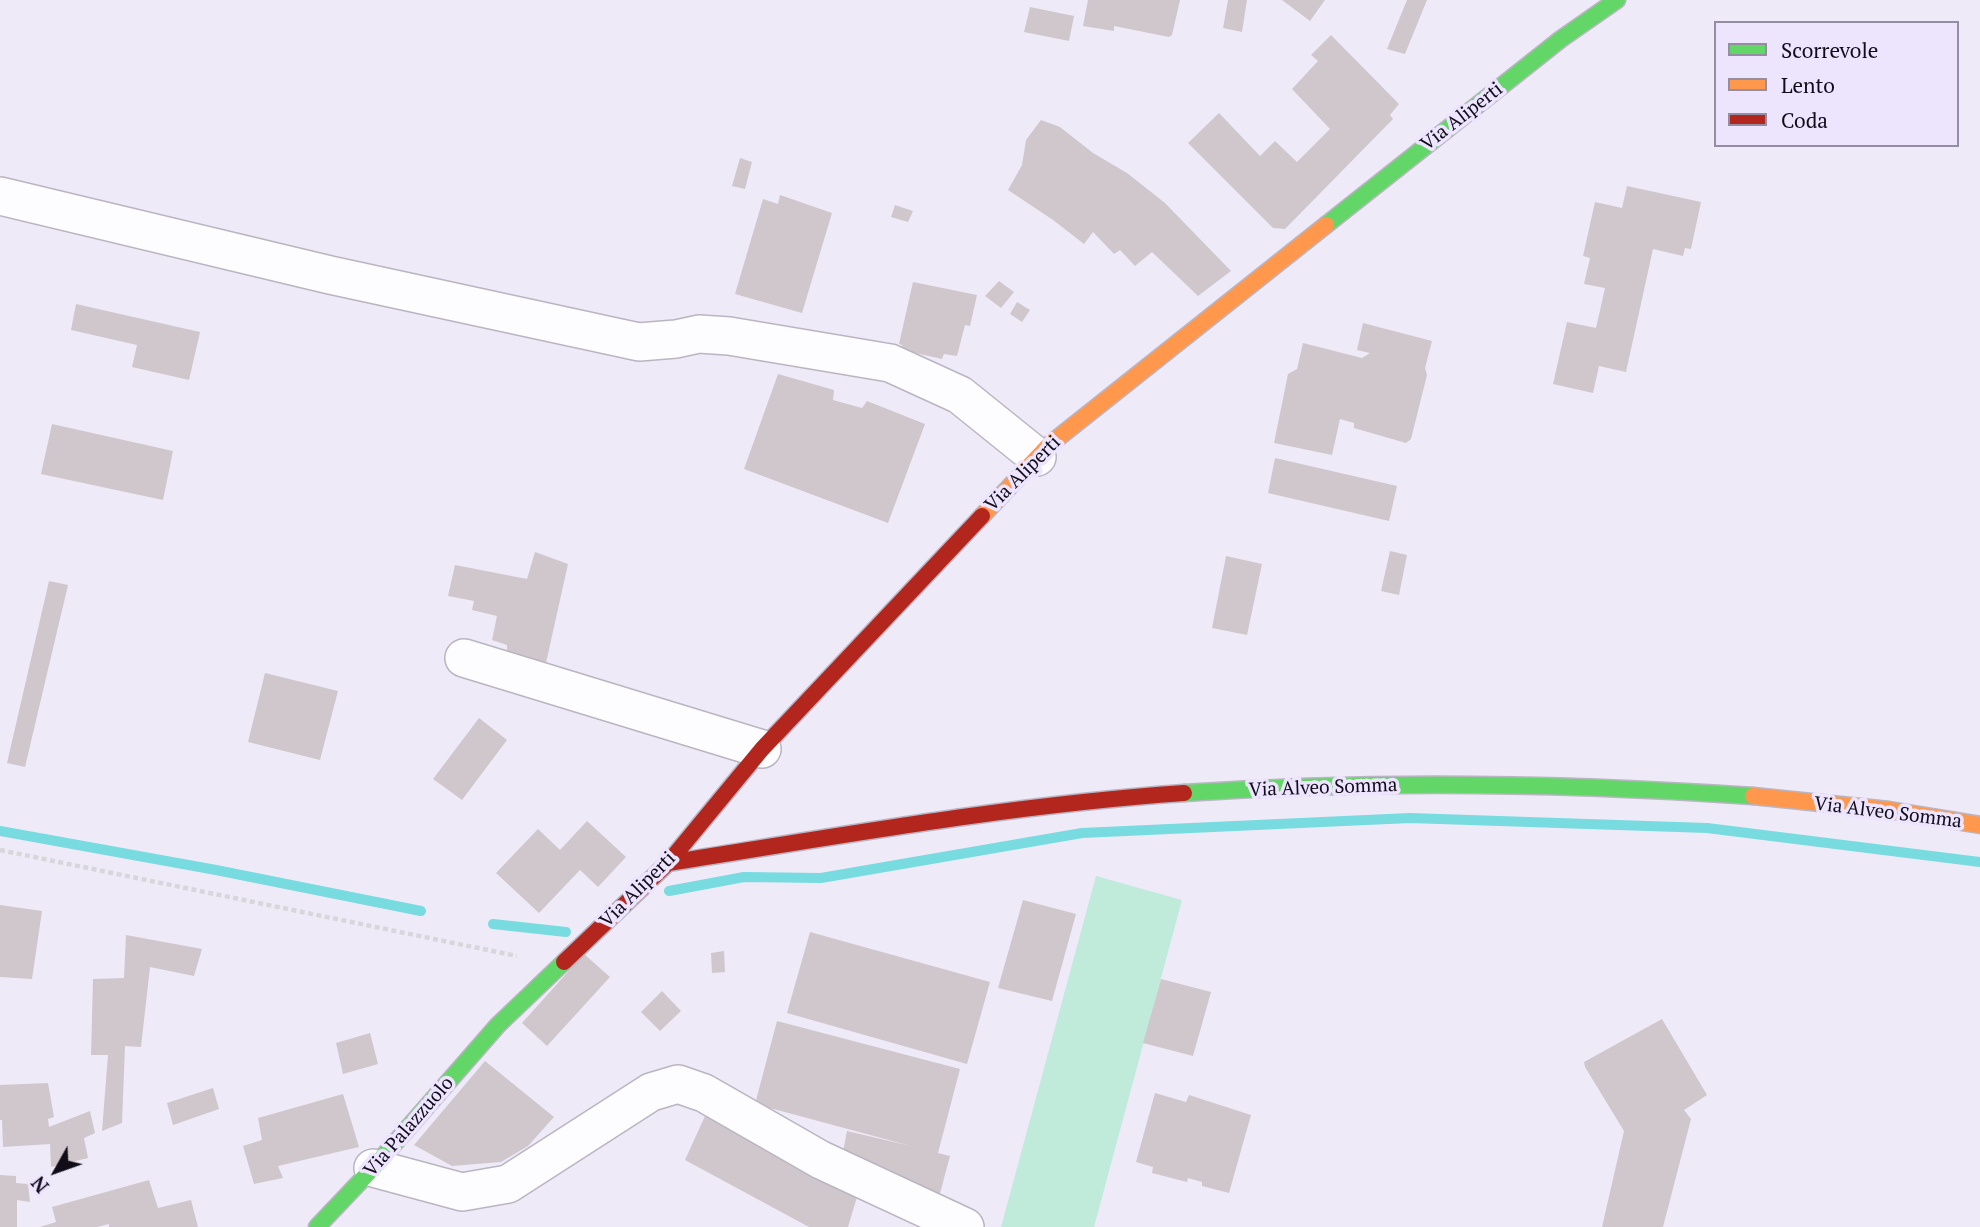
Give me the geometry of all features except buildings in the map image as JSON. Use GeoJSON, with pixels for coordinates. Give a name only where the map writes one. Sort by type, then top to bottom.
{"type":"FeatureCollection","features":[{"type":"Feature","properties":{"kind":"street","name":"Via Aliperti"},"geometry":{"type":"LineString","coordinates":[[498,1025],[668,863],[762,750],[1059,436],[1539,57],[1617,0]]}},
{"type":"Feature","properties":{"kind":"street"},"geometry":{"type":"LineString","coordinates":[[0,196],[330,275],[639,342],[699,334],[729,336],[891,363],[960,394],[1037,457]]}},
{"type":"Feature","properties":{"kind":"street"},"geometry":{"type":"LineString","coordinates":[[464,658],[762,750]]}},
{"type":"Feature","properties":{"kind":"street","name":"Via Alveo Somma"},"geometry":{"type":"LineString","coordinates":[[668,863],[1013,810],[1152,795],[1280,787],[1418,785],[1691,792],[1831,804],[1946,818],[1980,825]]}},
{"type":"Feature","properties":{"kind":"street","name":"Via Palazzuolo"},"geometry":{"type":"LineString","coordinates":[[317,1227],[373,1168],[498,1025]]}},
{"type":"Feature","properties":{"kind":"street"},"geometry":{"type":"LineString","coordinates":[[373,1168],[463,1192],[508,1184],[650,1091],[678,1083],[704,1093],[821,1160],[965,1227]]}},
{"type":"Feature","properties":{"kind":"path"},"geometry":{"type":"LineString","coordinates":[[0,850],[561,965]]}},
{"type":"Feature","properties":{"kind":"green space"},"geometry":{"type":"Polygon","coordinates":[[[1096,876],[1182,900],[1094,1227],[1001,1227],[1096,876]]]}},
{"type":"Feature","properties":{"kind":"waterway"},"geometry":{"type":"LineString","coordinates":[[669,891],[744,877],[821,878],[1082,833],[1410,818],[1707,828],[1980,862]]}},
{"type":"Feature","properties":{"kind":"waterway"},"geometry":{"type":"LineString","coordinates":[[0,831],[421,911]]}},
{"type":"Feature","properties":{"kind":"waterway"},"geometry":{"type":"LineString","coordinates":[[493,924],[566,932]]}},
{"type":"Feature","properties":{"kind":"traffic: fast"},"geometry":{"type":"LineString","coordinates":[[1326,225],[1561,39],[1617,0]]}},
{"type":"Feature","properties":{"kind":"traffic: fast"},"geometry":{"type":"LineString","coordinates":[[1184,793],[1326,786],[1468,785],[1611,788],[1753,796]]}},
{"type":"Feature","properties":{"kind":"traffic: fast"},"geometry":{"type":"LineString","coordinates":[[317,1227],[373,1168],[498,1025],[564,962]]}},
{"type":"Feature","properties":{"kind":"traffic: slow"},"geometry":{"type":"LineString","coordinates":[[982,516],[1049,445],[1326,225]]}},
{"type":"Feature","properties":{"kind":"traffic: slow"},"geometry":{"type":"LineString","coordinates":[[1753,796],[1889,810],[1980,825]]}},
{"type":"Feature","properties":{"kind":"traffic: jam"},"geometry":{"type":"LineString","coordinates":[[564,962],[668,863],[762,749],[982,516]]}},
{"type":"Feature","properties":{"kind":"traffic: jam"},"geometry":{"type":"LineString","coordinates":[[668,863],[990,813],[1184,793]]}}]}
